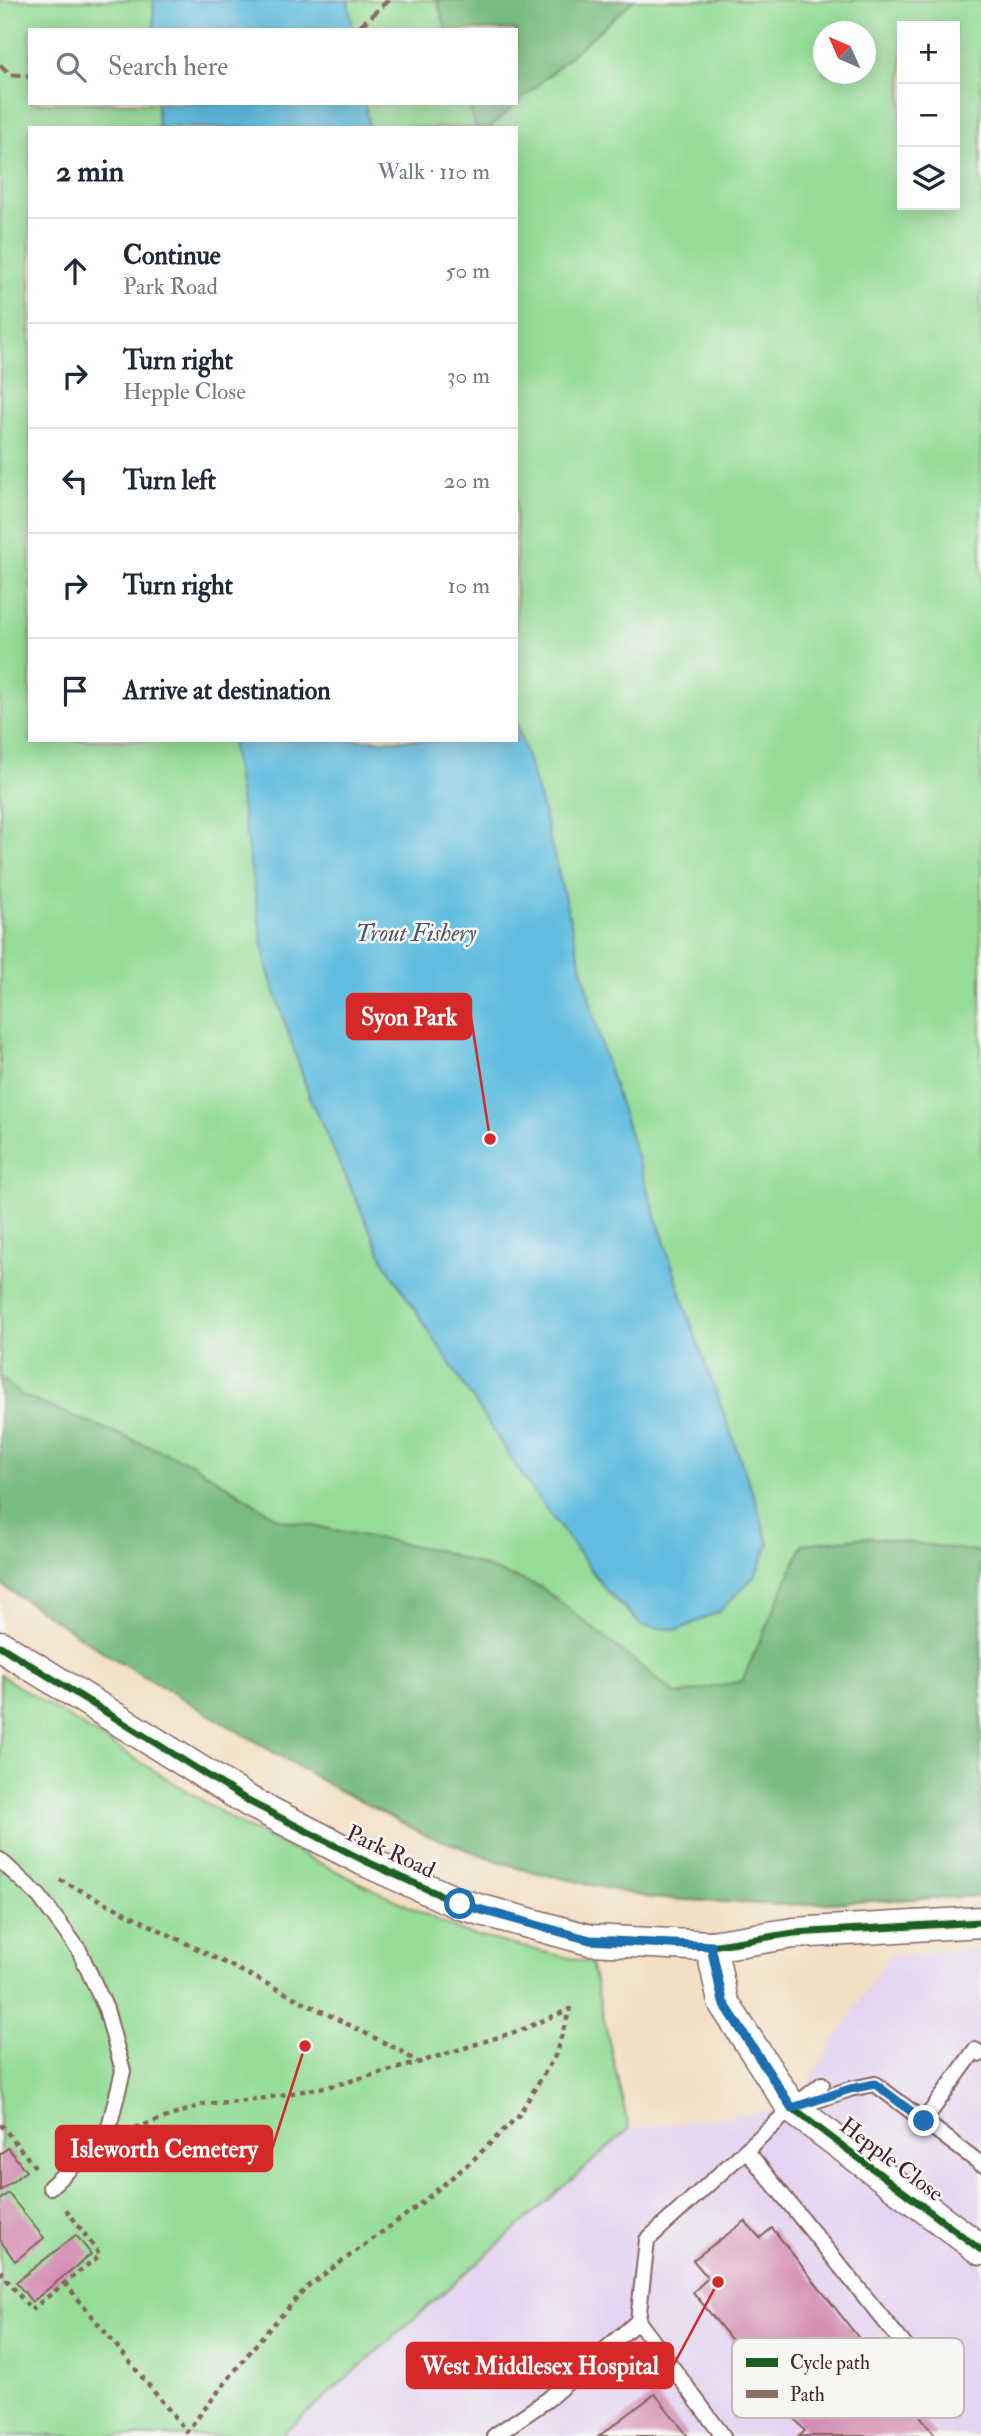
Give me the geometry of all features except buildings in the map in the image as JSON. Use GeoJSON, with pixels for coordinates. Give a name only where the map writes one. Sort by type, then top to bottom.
{"type":"FeatureCollection","features":[{"type":"Feature","properties":{"kind":"street","name":"Park Road"},"geometry":{"type":"LineString","coordinates":[[0,1646],[250,1802],[363,1860],[460,1904],[590,1940],[711,1946],[794,1933],[981,1922]]}},
{"type":"Feature","properties":{"kind":"street","name":"Hepple Close"},"geometry":{"type":"LineString","coordinates":[[711,1946],[723,2002],[792,2108],[981,2250]]}},
{"type":"Feature","properties":{"kind":"lane"},"geometry":{"type":"LineString","coordinates":[[0,1860],[39,1896],[79,1950],[107,2008],[123,2071],[107,2135],[50,2187]]}},
{"type":"Feature","properties":{"kind":"lane"},"geometry":{"type":"LineString","coordinates":[[924,2121],[975,2050],[981,2054]]}},
{"type":"Feature","properties":{"kind":"lane"},"geometry":{"type":"LineString","coordinates":[[494,2436],[547,2400],[638,2321],[647,2240],[822,2084]]}},
{"type":"Feature","properties":{"kind":"lane"},"geometry":{"type":"LineString","coordinates":[[792,2108],[850,2089],[875,2084],[981,2164]]}},
{"type":"Feature","properties":{"kind":"lane"},"geometry":{"type":"LineString","coordinates":[[746,2150],[899,2338]]}},
{"type":"Feature","properties":{"kind":"lane"},"geometry":{"type":"LineString","coordinates":[[638,2321],[723,2436]]}},
{"type":"Feature","properties":{"kind":"path"},"geometry":{"type":"LineString","coordinates":[[49,1874],[401,2051],[417,2063]]}},
{"type":"Feature","properties":{"kind":"path"},"geometry":{"type":"LineString","coordinates":[[65,2283],[185,2434],[261,2337],[307,2287],[414,2209],[472,2161],[518,2116],[555,2056],[570,2009],[521,2030],[417,2063],[336,2085],[265,2098],[205,2105],[107,2135]]}},
{"type":"Feature","properties":{"kind":"path"},"geometry":{"type":"LineString","coordinates":[[0,2127],[2,2126],[50,2187],[100,2255],[31,2310],[0,2271]]}},
{"type":"Feature","properties":{"kind":"shaded area"},"geometry":{"type":"Polygon","coordinates":[[[981,1950],[981,2436],[281,2436],[629,2129],[792,2108],[889,1955],[981,1950]]]}},
{"type":"Feature","properties":{"kind":"green space"},"geometry":{"type":"Polygon","coordinates":[[[0,0],[981,0],[981,1866],[0,1537],[0,0]]]}},
{"type":"Feature","properties":{"kind":"green space"},"geometry":{"type":"Polygon","coordinates":[[[437,0],[634,0],[518,102],[518,28],[445,28],[437,0]]]}},
{"type":"Feature","properties":{"kind":"green space"},"geometry":{"type":"Polygon","coordinates":[[[469,105],[515,105],[491,126],[475,126],[469,105]]]}},
{"type":"Feature","properties":{"kind":"green space"},"geometry":{"type":"Polygon","coordinates":[[[0,1377],[23,1396],[191,1463],[279,1519],[441,1551],[541,1587],[677,1695],[742,1681],[803,1544],[870,1537],[981,1552],[981,1896],[783,1905],[650,1898],[521,1869],[424,1834],[331,1786],[108,1655],[0,1584],[0,1377]]]}},
{"type":"Feature","properties":{"kind":"green space"},"geometry":{"type":"Polygon","coordinates":[[[0,1675],[245,1827],[464,1933],[591,1963],[629,2129],[281,2436],[0,2436],[0,1675]]]}},
{"type":"Feature","properties":{"kind":"water"},"geometry":{"type":"Polygon","coordinates":[[[153,0],[348,0],[353,28],[154,28],[153,0]]]}},
{"type":"Feature","properties":{"kind":"water"},"geometry":{"type":"Polygon","coordinates":[[[157,105],[365,105],[369,126],[158,126],[157,105]]]}},
{"type":"Feature","properties":{"kind":"water","name":"Trout Fishery"},"geometry":{"type":"Polygon","coordinates":[[[518,728],[542,807],[602,1048],[690,1321],[769,1544],[755,1576],[719,1612],[678,1630],[642,1626],[606,1590],[527,1483],[386,1265],[311,1101],[266,965],[231,742],[518,742],[518,728]]]}},
{"type":"Feature","properties":{"kind":"marked path"},"geometry":{"type":"LineString","coordinates":[[354,28],[359,27],[389,0]]}},
{"type":"Feature","properties":{"kind":"marked path"},"geometry":{"type":"LineString","coordinates":[[0,65],[10,75],[28,76]]}},
{"type":"Feature","properties":{"kind":"cycle path"},"geometry":{"type":"LineString","coordinates":[[0,1646],[250,1802],[363,1860],[460,1904],[590,1940],[711,1946],[794,1933],[981,1922]]}},
{"type":"Feature","properties":{"kind":"cycle path"},"geometry":{"type":"LineString","coordinates":[[711,1946],[723,2002],[792,2108],[981,2250]]}},
{"type":"Feature","properties":{"kind":"place","name":"Syon Park"},"geometry":{"type":"Point","coordinates":[490,1139]}},
{"type":"Feature","properties":{"kind":"place","name":"Isleworth Cemetery"},"geometry":{"type":"Point","coordinates":[305,2046]}},
{"type":"Feature","properties":{"kind":"place","name":"West Middlesex Hospital"},"geometry":{"type":"Point","coordinates":[718,2282]}},
{"type":"Feature","properties":{"kind":"route"},"geometry":{"type":"LineString","coordinates":[[460,1904],[590,1940],[711,1946],[723,2002],[792,2108],[850,2089],[875,2084],[924,2121]]}}]}
